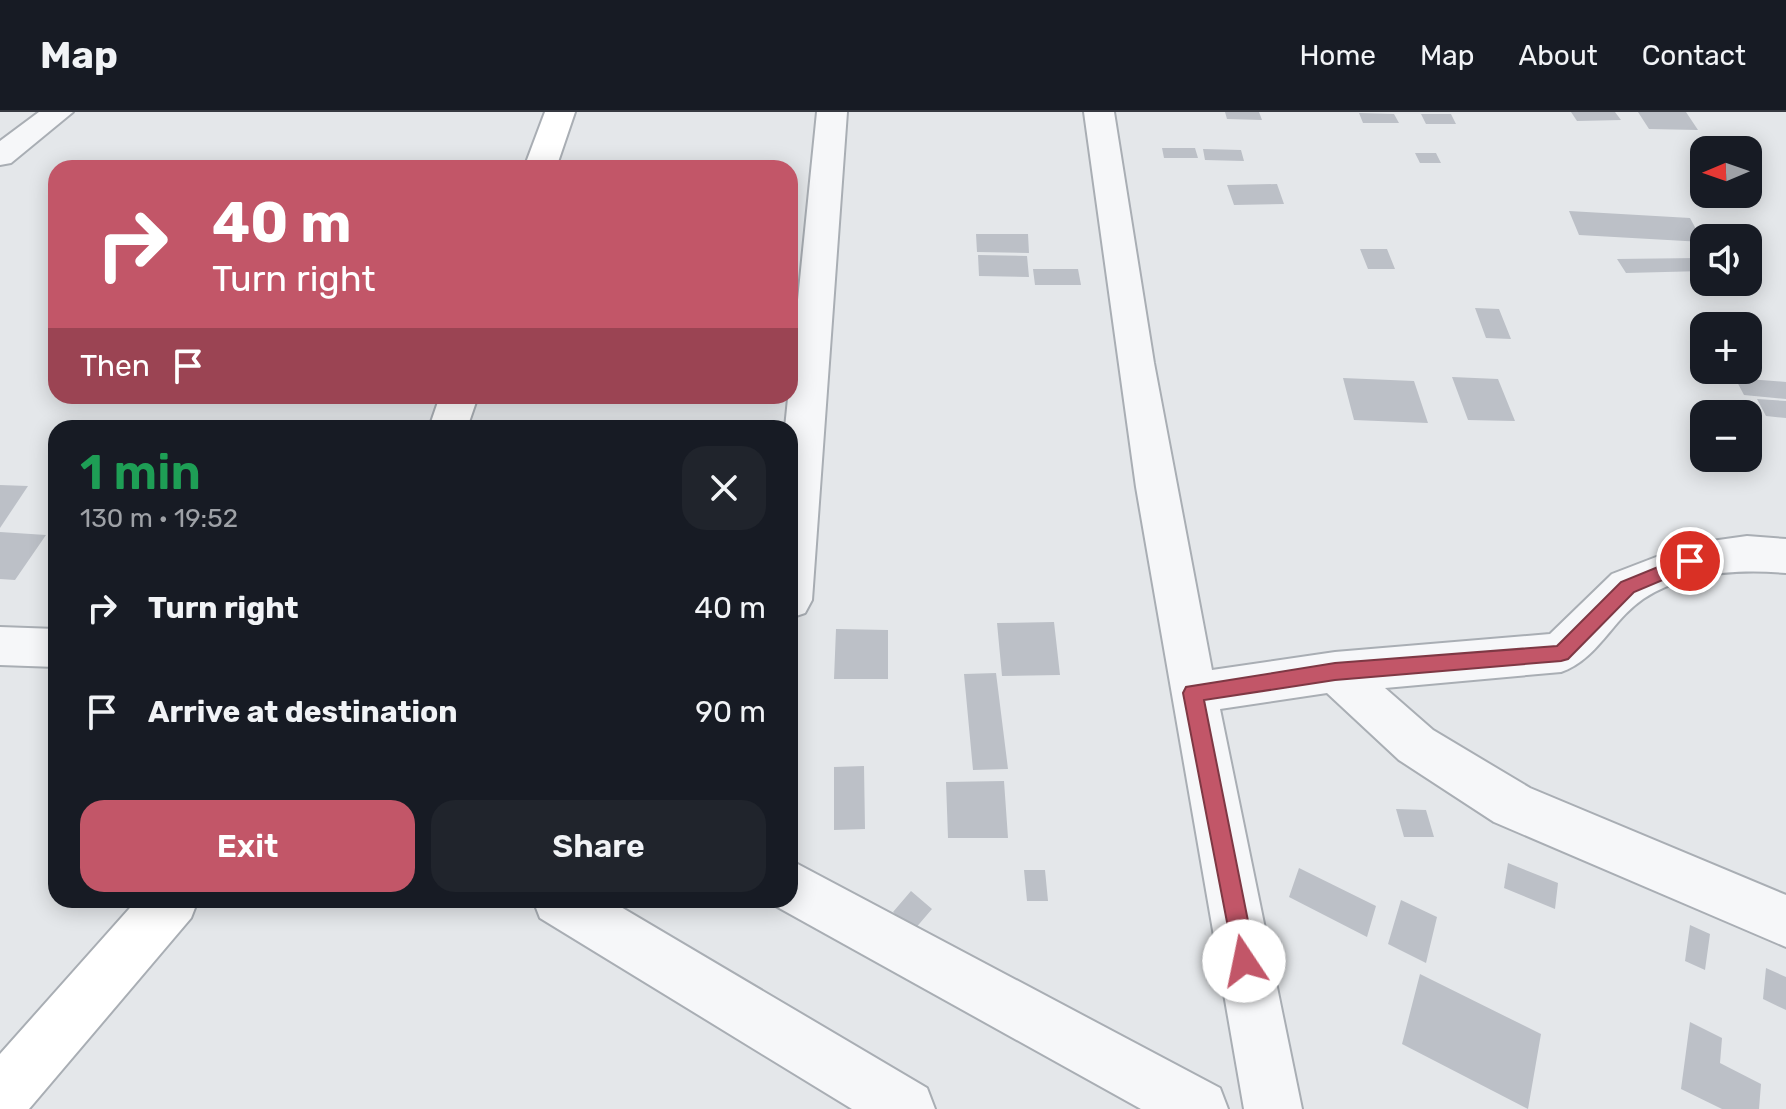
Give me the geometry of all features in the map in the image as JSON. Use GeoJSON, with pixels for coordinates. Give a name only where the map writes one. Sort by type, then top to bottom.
{"type":"FeatureCollection","features":[{"type":"Feature","properties":{"kind":"street"},"geometry":{"type":"LineString","coordinates":[[0,156],[58,112]]}},
{"type":"Feature","properties":{"kind":"street"},"geometry":{"type":"LineString","coordinates":[[543,160],[560,112]]}},
{"type":"Feature","properties":{"kind":"street"},"geometry":{"type":"LineString","coordinates":[[798,507],[832,112]]}},
{"type":"Feature","properties":{"kind":"street"},"geometry":{"type":"LineString","coordinates":[[1099,112],[1121,283],[1193,693],[1273,1109]]}},
{"type":"Feature","properties":{"kind":"street"},"geometry":{"type":"LineString","coordinates":[[1193,693],[1335,672],[1561,653],[1627,587],[1690,561],[1747,553],[1786,556]]}},
{"type":"Feature","properties":{"kind":"street"},"geometry":{"type":"LineString","coordinates":[[0,646],[48,648]]}},
{"type":"Feature","properties":{"kind":"street"},"geometry":{"type":"LineString","coordinates":[[1335,672],[1416,745],[1512,805],[1786,921]]}},
{"type":"Feature","properties":{"kind":"street"},"geometry":{"type":"LineString","coordinates":[[798,890],[1199,1109]]}},
{"type":"Feature","properties":{"kind":"street"},"geometry":{"type":"LineString","coordinates":[[0,1098],[165,908]]}},
{"type":"Feature","properties":{"kind":"street"},"geometry":{"type":"LineString","coordinates":[[572,908],[906,1109]]}},
{"type":"Feature","properties":{"kind":"building"},"geometry":{"type":"Polygon","coordinates":[[[1225,112],[1259,112],[1262,120],[1227,119],[1225,112]]]}},
{"type":"Feature","properties":{"kind":"building"},"geometry":{"type":"Polygon","coordinates":[[[1571,112],[1615,112],[1621,120],[1577,121],[1571,112]]]}},
{"type":"Feature","properties":{"kind":"building"},"geometry":{"type":"Polygon","coordinates":[[[1638,112],[1686,112],[1698,130],[1649,129],[1638,112]]]}},
{"type":"Feature","properties":{"kind":"building"},"geometry":{"type":"Polygon","coordinates":[[[1359,113],[1394,114],[1399,123],[1363,123],[1359,113]]]}},
{"type":"Feature","properties":{"kind":"building"},"geometry":{"type":"Polygon","coordinates":[[[1421,114],[1451,114],[1456,124],[1426,124],[1421,114]]]}},
{"type":"Feature","properties":{"kind":"building"},"geometry":{"type":"Polygon","coordinates":[[[1162,148],[1195,148],[1198,158],[1164,158],[1162,148]]]}},
{"type":"Feature","properties":{"kind":"building"},"geometry":{"type":"Polygon","coordinates":[[[1203,149],[1241,150],[1244,161],[1205,160],[1203,149]]]}},
{"type":"Feature","properties":{"kind":"building"},"geometry":{"type":"Polygon","coordinates":[[[1415,153],[1436,153],[1441,163],[1420,163],[1415,153]]]}},
{"type":"Feature","properties":{"kind":"building"},"geometry":{"type":"Polygon","coordinates":[[[1277,184],[1284,204],[1234,205],[1227,185],[1277,184]]]}},
{"type":"Feature","properties":{"kind":"building"},"geometry":{"type":"Polygon","coordinates":[[[1569,211],[1690,218],[1693,224],[1690,224],[1690,241],[1579,235],[1569,211]]]}},
{"type":"Feature","properties":{"kind":"building"},"geometry":{"type":"Polygon","coordinates":[[[976,234],[1028,234],[1029,253],[977,252],[976,234]]]}},
{"type":"Feature","properties":{"kind":"building"},"geometry":{"type":"Polygon","coordinates":[[[1360,249],[1387,249],[1395,269],[1368,269],[1360,249]]]}},
{"type":"Feature","properties":{"kind":"building"},"geometry":{"type":"Polygon","coordinates":[[[978,255],[1027,256],[1029,277],[979,276],[978,255]]]}},
{"type":"Feature","properties":{"kind":"building"},"geometry":{"type":"Polygon","coordinates":[[[1690,258],[1690,271],[1626,273],[1617,259],[1690,258]]]}},
{"type":"Feature","properties":{"kind":"building"},"geometry":{"type":"Polygon","coordinates":[[[1033,269],[1078,269],[1081,285],[1035,285],[1033,269]]]}},
{"type":"Feature","properties":{"kind":"building"},"geometry":{"type":"Polygon","coordinates":[[[1475,308],[1499,309],[1511,339],[1486,338],[1475,308]]]}},
{"type":"Feature","properties":{"kind":"building"},"geometry":{"type":"Polygon","coordinates":[[[1452,377],[1498,379],[1515,421],[1468,420],[1452,377]]]}},
{"type":"Feature","properties":{"kind":"building"},"geometry":{"type":"Polygon","coordinates":[[[1343,378],[1414,381],[1428,423],[1354,420],[1343,378]]]}},
{"type":"Feature","properties":{"kind":"building"},"geometry":{"type":"Polygon","coordinates":[[[1762,380],[1786,382],[1786,399],[1744,395],[1738,384],[1762,384],[1762,380]]]}},
{"type":"Feature","properties":{"kind":"building"},"geometry":{"type":"Polygon","coordinates":[[[1757,399],[1786,401],[1786,418],[1766,416],[1762,400],[1757,399]]]}},
{"type":"Feature","properties":{"kind":"building"},"geometry":{"type":"Polygon","coordinates":[[[0,485],[28,486],[0,528],[0,485]]]}},
{"type":"Feature","properties":{"kind":"building"},"geometry":{"type":"Polygon","coordinates":[[[0,532],[46,535],[15,580],[0,579],[0,532]]]}},
{"type":"Feature","properties":{"kind":"building"},"geometry":{"type":"Polygon","coordinates":[[[1054,622],[1060,675],[1002,676],[997,623],[1054,622]]]}},
{"type":"Feature","properties":{"kind":"building"},"geometry":{"type":"Polygon","coordinates":[[[836,629],[888,630],[888,679],[834,679],[836,629]]]}},
{"type":"Feature","properties":{"kind":"building"},"geometry":{"type":"Polygon","coordinates":[[[996,673],[1008,769],[973,770],[964,674],[996,673]]]}},
{"type":"Feature","properties":{"kind":"building"},"geometry":{"type":"Polygon","coordinates":[[[864,766],[865,829],[834,830],[834,767],[864,766]]]}},
{"type":"Feature","properties":{"kind":"building"},"geometry":{"type":"Polygon","coordinates":[[[1004,781],[1008,838],[948,838],[946,782],[1004,781]]]}},
{"type":"Feature","properties":{"kind":"building"},"geometry":{"type":"Polygon","coordinates":[[[1396,809],[1426,810],[1434,837],[1404,837],[1396,809]]]}},
{"type":"Feature","properties":{"kind":"building"},"geometry":{"type":"Polygon","coordinates":[[[1508,863],[1558,883],[1555,909],[1504,888],[1508,863]]]}},
{"type":"Feature","properties":{"kind":"building"},"geometry":{"type":"Polygon","coordinates":[[[1299,868],[1376,906],[1367,937],[1289,897],[1299,868]]]}},
{"type":"Feature","properties":{"kind":"building"},"geometry":{"type":"Polygon","coordinates":[[[1024,870],[1045,870],[1048,901],[1027,901],[1024,870]]]}},
{"type":"Feature","properties":{"kind":"building"},"geometry":{"type":"Polygon","coordinates":[[[911,891],[932,909],[914,930],[893,912],[911,891]]]}},
{"type":"Feature","properties":{"kind":"building"},"geometry":{"type":"Polygon","coordinates":[[[1401,900],[1437,917],[1426,963],[1388,944],[1401,900]]]}},
{"type":"Feature","properties":{"kind":"building"},"geometry":{"type":"Polygon","coordinates":[[[1690,925],[1710,934],[1705,970],[1685,961],[1690,925]]]}},
{"type":"Feature","properties":{"kind":"building"},"geometry":{"type":"Polygon","coordinates":[[[1766,968],[1786,977],[1786,1010],[1763,999],[1766,968]]]}},
{"type":"Feature","properties":{"kind":"building"},"geometry":{"type":"Polygon","coordinates":[[[1420,974],[1541,1034],[1528,1109],[1402,1044],[1420,974]]]}},
{"type":"Feature","properties":{"kind":"building"},"geometry":{"type":"Polygon","coordinates":[[[1690,1022],[1722,1038],[1720,1063],[1761,1084],[1759,1109],[1722,1109],[1681,1089],[1690,1022]]]}},
{"type":"Feature","properties":{"kind":"route"},"geometry":{"type":"LineString","coordinates":[[1244,961],[1193,693],[1335,672],[1561,653],[1627,587],[1690,561]]}}]}
